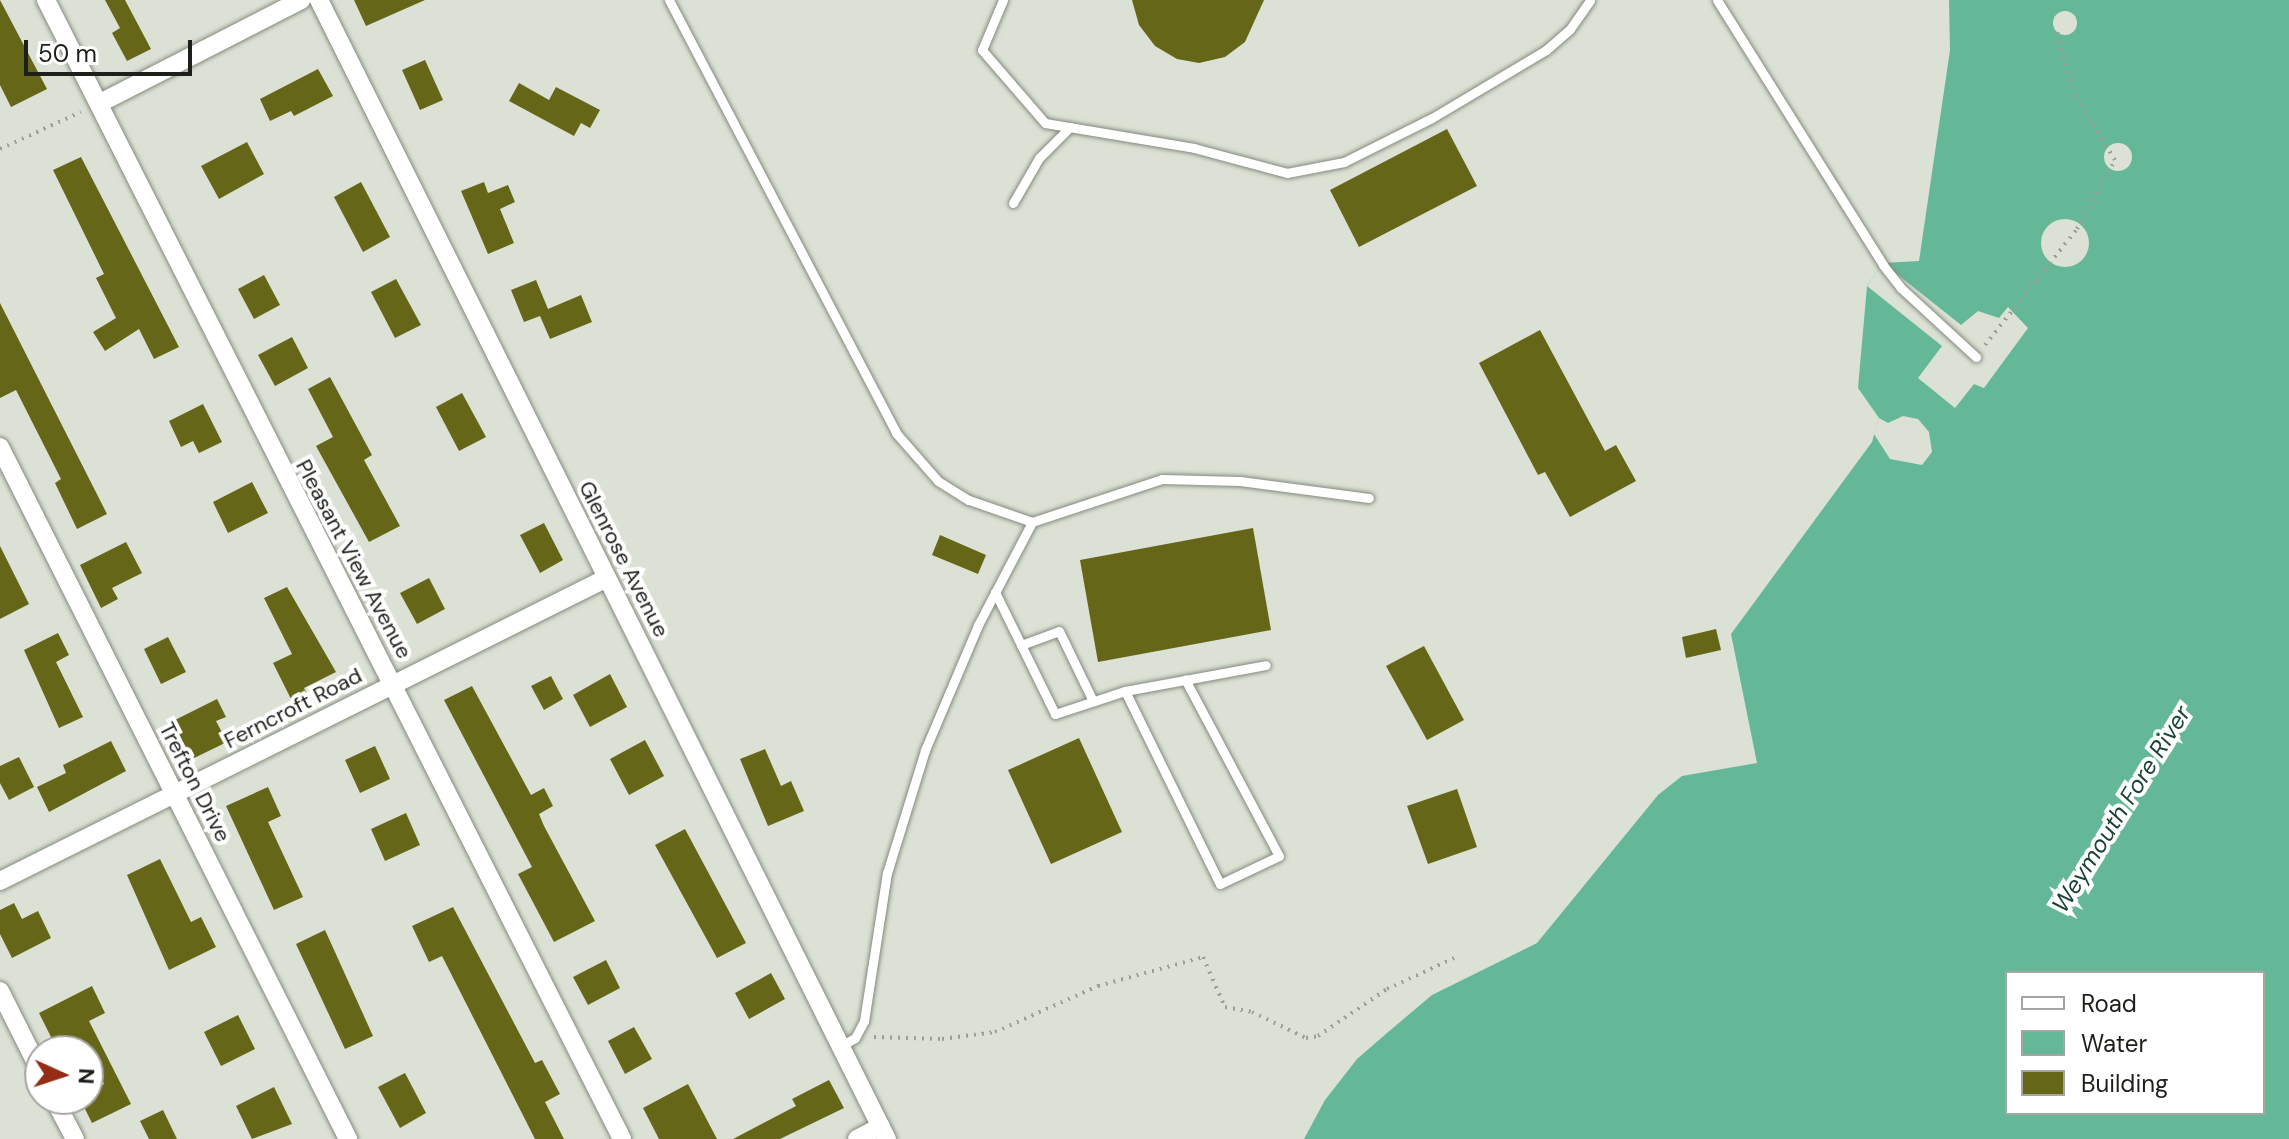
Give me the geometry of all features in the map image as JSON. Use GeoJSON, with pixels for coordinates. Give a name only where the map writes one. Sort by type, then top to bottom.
{"type":"FeatureCollection","features":[{"type":"Feature","properties":{"kind":"street","name":"Pleasant View Avenue"},"geometry":{"type":"LineString","coordinates":[[46,0],[100,103],[253,417],[393,685],[622,1139]]}},
{"type":"Feature","properties":{"kind":"street"},"geometry":{"type":"LineString","coordinates":[[100,103],[301,0]]}},
{"type":"Feature","properties":{"kind":"street","name":"Glenrose Avenue"},"geometry":{"type":"LineString","coordinates":[[319,0],[884,1133]]}},
{"type":"Feature","properties":{"kind":"street","name":"Trefton Drive"},"geometry":{"type":"LineString","coordinates":[[0,447],[348,1139]]}},
{"type":"Feature","properties":{"kind":"street","name":"Ferncroft Road"},"geometry":{"type":"LineString","coordinates":[[0,881],[607,578]]}},
{"type":"Feature","properties":{"kind":"street"},"geometry":{"type":"LineString","coordinates":[[0,991],[24,1039]]}},
{"type":"Feature","properties":{"kind":"street"},"geometry":{"type":"LineString","coordinates":[[62,1115],[75,1139]]}},
{"type":"Feature","properties":{"kind":"street"},"geometry":{"type":"LineString","coordinates":[[857,1139],[884,1133]]}},
{"type":"Feature","properties":{"kind":"lane"},"geometry":{"type":"LineString","coordinates":[[669,0],[896,433],[938,481],[969,500],[1032,522],[1162,479],[1240,481],[1369,498]]}},
{"type":"Feature","properties":{"kind":"lane"},"geometry":{"type":"LineString","coordinates":[[1003,0],[982,50],[1045,123],[1194,148],[1287,173],[1344,162],[1432,118],[1546,50],[1570,29],[1590,0]]}},
{"type":"Feature","properties":{"kind":"lane"},"geometry":{"type":"LineString","coordinates":[[1717,0],[1883,265],[1901,288],[1976,357]]}},
{"type":"Feature","properties":{"kind":"lane"},"geometry":{"type":"LineString","coordinates":[[1013,203],[1039,158],[1070,127]]}},
{"type":"Feature","properties":{"kind":"lane"},"geometry":{"type":"LineString","coordinates":[[841,1046],[855,1038],[864,1021],[887,873],[925,750],[995,592],[1032,522]]}},
{"type":"Feature","properties":{"kind":"lane"},"geometry":{"type":"LineString","coordinates":[[995,592],[1055,714],[1125,691],[1266,665]]}},
{"type":"Feature","properties":{"kind":"lane"},"geometry":{"type":"LineString","coordinates":[[1021,645],[1059,631],[1093,701]]}},
{"type":"Feature","properties":{"kind":"lane"},"geometry":{"type":"LineString","coordinates":[[1125,691],[1220,884],[1279,856],[1185,679]]}},
{"type":"Feature","properties":{"kind":"path"},"geometry":{"type":"LineString","coordinates":[[1976,357],[2077,229],[2115,160],[2075,96],[2056,28]]}},
{"type":"Feature","properties":{"kind":"path"},"geometry":{"type":"LineString","coordinates":[[0,149],[100,103]]}},
{"type":"Feature","properties":{"kind":"path"},"geometry":{"type":"LineString","coordinates":[[841,1046],[882,1035],[942,1039],[995,1032],[1098,986],[1203,957],[1225,1007],[1252,1012],[1306,1038],[1318,1036],[1387,989],[1454,958]]}},
{"type":"Feature","properties":{"kind":"water","name":"Weymouth Fore River"},"geometry":{"type":"Polygon","coordinates":[[[1949,0],[2289,0],[2289,1139],[1304,1139],[1325,1100],[1357,1059],[1432,995],[1537,943],[1658,795],[1682,776],[1757,763],[1731,634],[1872,442],[1879,418],[1858,388],[1867,286],[1883,263],[1919,261],[1950,50],[1949,0]]]}},
{"type":"Feature","properties":{"kind":"pier"},"geometry":{"type":"Polygon","coordinates":[[[2065,11],[2073,15],[2077,23],[2073,31],[2065,35],[2057,31],[2053,23],[2057,15],[2065,11]]]}},
{"type":"Feature","properties":{"kind":"pier"},"geometry":{"type":"Polygon","coordinates":[[[2118,143],[2128,147],[2132,157],[2128,167],[2118,171],[2108,167],[2104,157],[2108,147],[2118,143]]]}},
{"type":"Feature","properties":{"kind":"pier"},"geometry":{"type":"Polygon","coordinates":[[[2065,219],[2074,220],[2082,226],[2088,234],[2088,252],[2082,260],[2074,266],[2065,267],[2056,266],[2048,260],[2042,252],[2041,243],[2042,234],[2048,226],[2056,220],[2065,219]]]}},
{"type":"Feature","properties":{"kind":"pier"},"geometry":{"type":"Polygon","coordinates":[[[1883,263],[1961,325],[1978,311],[1999,318],[2008,307],[2028,328],[1984,388],[1974,384],[1955,408],[1918,378],[1942,346],[1867,286],[1883,263]]]}},
{"type":"Feature","properties":{"kind":"pier"},"geometry":{"type":"Polygon","coordinates":[[[1903,416],[1918,419],[1929,432],[1932,452],[1922,465],[1890,459],[1874,434],[1879,418],[1888,423],[1903,416]]]}},
{"type":"Feature","properties":{"kind":"building"},"geometry":{"type":"Polygon","coordinates":[[[0,0],[47,89],[11,107],[0,85],[0,0]]]}},
{"type":"Feature","properties":{"kind":"building"},"geometry":{"type":"Polygon","coordinates":[[[105,0],[125,0],[151,49],[127,61],[112,33],[120,28],[105,0]]]}},
{"type":"Feature","properties":{"kind":"building"},"geometry":{"type":"Polygon","coordinates":[[[354,0],[425,0],[366,26],[354,0]]]}},
{"type":"Feature","properties":{"kind":"building"},"geometry":{"type":"Polygon","coordinates":[[[1132,0],[1264,0],[1245,42],[1225,57],[1199,63],[1177,59],[1155,46],[1139,25],[1132,0]]]}},
{"type":"Feature","properties":{"kind":"building"},"geometry":{"type":"Polygon","coordinates":[[[425,60],[443,100],[420,110],[402,70],[425,60]]]}},
{"type":"Feature","properties":{"kind":"building"},"geometry":{"type":"Polygon","coordinates":[[[318,69],[333,96],[294,116],[291,111],[270,121],[260,99],[318,69]]]}},
{"type":"Feature","properties":{"kind":"building"},"geometry":{"type":"Polygon","coordinates":[[[519,83],[549,100],[556,87],[600,110],[590,128],[581,123],[574,136],[509,101],[519,83]]]}},
{"type":"Feature","properties":{"kind":"building"},"geometry":{"type":"Polygon","coordinates":[[[1447,129],[1477,186],[1359,247],[1330,190],[1447,129]]]}},
{"type":"Feature","properties":{"kind":"building"},"geometry":{"type":"Polygon","coordinates":[[[247,142],[264,174],[219,199],[201,166],[247,142]]]}},
{"type":"Feature","properties":{"kind":"building"},"geometry":{"type":"Polygon","coordinates":[[[81,157],[179,347],[154,359],[139,329],[105,351],[93,332],[116,318],[96,278],[104,274],[53,170],[81,157]]]}},
{"type":"Feature","properties":{"kind":"building"},"geometry":{"type":"Polygon","coordinates":[[[361,182],[390,237],[363,252],[334,197],[361,182]]]}},
{"type":"Feature","properties":{"kind":"building"},"geometry":{"type":"Polygon","coordinates":[[[484,182],[488,193],[508,185],[515,202],[500,209],[514,243],[488,254],[461,191],[484,182]]]}},
{"type":"Feature","properties":{"kind":"building"},"geometry":{"type":"Polygon","coordinates":[[[264,275],[280,305],[254,319],[238,289],[264,275]]]}},
{"type":"Feature","properties":{"kind":"building"},"geometry":{"type":"Polygon","coordinates":[[[396,279],[421,325],[395,338],[371,292],[396,279]]]}},
{"type":"Feature","properties":{"kind":"building"},"geometry":{"type":"Polygon","coordinates":[[[536,280],[548,309],[581,295],[592,322],[550,339],[540,316],[524,322],[511,290],[536,280]]]}},
{"type":"Feature","properties":{"kind":"building"},"geometry":{"type":"Polygon","coordinates":[[[0,303],[107,514],[77,529],[55,483],[61,479],[16,390],[0,398],[0,303]]]}},
{"type":"Feature","properties":{"kind":"building"},"geometry":{"type":"Polygon","coordinates":[[[1540,330],[1605,451],[1616,445],[1636,481],[1570,517],[1545,472],[1538,475],[1479,363],[1540,330]]]}},
{"type":"Feature","properties":{"kind":"building"},"geometry":{"type":"Polygon","coordinates":[[[292,337],[308,368],[275,386],[258,355],[292,337]]]}},
{"type":"Feature","properties":{"kind":"building"},"geometry":{"type":"Polygon","coordinates":[[[330,377],[372,455],[364,460],[400,526],[369,542],[316,446],[333,437],[308,389],[330,377]]]}},
{"type":"Feature","properties":{"kind":"building"},"geometry":{"type":"Polygon","coordinates":[[[462,393],[486,437],[459,451],[436,407],[462,393]]]}},
{"type":"Feature","properties":{"kind":"building"},"geometry":{"type":"Polygon","coordinates":[[[203,404],[222,442],[199,453],[193,441],[181,447],[169,421],[203,404]]]}},
{"type":"Feature","properties":{"kind":"building"},"geometry":{"type":"Polygon","coordinates":[[[252,482],[268,513],[228,533],[213,502],[252,482]]]}},
{"type":"Feature","properties":{"kind":"building"},"geometry":{"type":"Polygon","coordinates":[[[544,523],[563,560],[540,573],[520,535],[544,523]]]}},
{"type":"Feature","properties":{"kind":"building"},"geometry":{"type":"Polygon","coordinates":[[[1253,528],[1271,630],[1098,662],[1080,560],[1253,528]]]}},
{"type":"Feature","properties":{"kind":"building"},"geometry":{"type":"Polygon","coordinates":[[[940,535],[986,555],[978,574],[932,555],[940,535]]]}},
{"type":"Feature","properties":{"kind":"building"},"geometry":{"type":"Polygon","coordinates":[[[126,542],[142,573],[112,588],[118,599],[101,608],[80,565],[126,542]]]}},
{"type":"Feature","properties":{"kind":"building"},"geometry":{"type":"Polygon","coordinates":[[[0,546],[29,604],[0,619],[0,546]]]}},
{"type":"Feature","properties":{"kind":"building"},"geometry":{"type":"Polygon","coordinates":[[[429,578],[445,609],[417,624],[400,593],[429,578]]]}},
{"type":"Feature","properties":{"kind":"building"},"geometry":{"type":"Polygon","coordinates":[[[287,587],[336,672],[304,688],[311,701],[296,709],[273,663],[292,654],[264,598],[287,587]]]}},
{"type":"Feature","properties":{"kind":"building"},"geometry":{"type":"Polygon","coordinates":[[[1716,629],[1721,650],[1686,658],[1682,637],[1716,629]]]}},
{"type":"Feature","properties":{"kind":"building"},"geometry":{"type":"Polygon","coordinates":[[[58,633],[69,655],[56,662],[83,717],[59,728],[24,650],[58,633]]]}},
{"type":"Feature","properties":{"kind":"building"},"geometry":{"type":"Polygon","coordinates":[[[168,637],[186,672],[161,684],[144,649],[168,637]]]}},
{"type":"Feature","properties":{"kind":"building"},"geometry":{"type":"Polygon","coordinates":[[[1424,646],[1464,720],[1427,740],[1386,666],[1424,646]]]}},
{"type":"Feature","properties":{"kind":"building"},"geometry":{"type":"Polygon","coordinates":[[[610,674],[627,707],[590,727],[573,695],[610,674]]]}},
{"type":"Feature","properties":{"kind":"building"},"geometry":{"type":"Polygon","coordinates":[[[551,676],[563,699],[544,710],[531,686],[551,676]]]}},
{"type":"Feature","properties":{"kind":"building"},"geometry":{"type":"Polygon","coordinates":[[[472,686],[531,795],[544,788],[553,806],[539,814],[595,921],[554,942],[518,874],[532,867],[444,700],[472,686]]]}},
{"type":"Feature","properties":{"kind":"building"},"geometry":{"type":"Polygon","coordinates":[[[217,699],[226,717],[216,721],[227,742],[186,762],[167,724],[217,699]]]}},
{"type":"Feature","properties":{"kind":"building"},"geometry":{"type":"Polygon","coordinates":[[[1079,738],[1122,832],[1051,864],[1008,770],[1079,738]]]}},
{"type":"Feature","properties":{"kind":"building"},"geometry":{"type":"Polygon","coordinates":[[[645,740],[664,776],[629,795],[610,759],[645,740]]]}},
{"type":"Feature","properties":{"kind":"building"},"geometry":{"type":"Polygon","coordinates":[[[111,741],[126,771],[49,812],[37,787],[66,773],[63,765],[111,741]]]}},
{"type":"Feature","properties":{"kind":"building"},"geometry":{"type":"Polygon","coordinates":[[[375,746],[390,779],[360,793],[345,760],[375,746]]]}},
{"type":"Feature","properties":{"kind":"building"},"geometry":{"type":"Polygon","coordinates":[[[765,749],[781,786],[791,781],[804,811],[768,826],[740,759],[765,749]]]}},
{"type":"Feature","properties":{"kind":"building"},"geometry":{"type":"Polygon","coordinates":[[[19,757],[34,787],[9,800],[0,783],[0,766],[19,757]]]}},
{"type":"Feature","properties":{"kind":"building"},"geometry":{"type":"Polygon","coordinates":[[[268,787],[281,816],[268,822],[303,897],[274,910],[226,806],[268,787]]]}},
{"type":"Feature","properties":{"kind":"building"},"geometry":{"type":"Polygon","coordinates":[[[1457,789],[1477,847],[1428,864],[1407,806],[1457,789]]]}},
{"type":"Feature","properties":{"kind":"building"},"geometry":{"type":"Polygon","coordinates":[[[406,813],[420,845],[385,861],[371,829],[406,813]]]}},
{"type":"Feature","properties":{"kind":"building"},"geometry":{"type":"Polygon","coordinates":[[[685,829],[746,943],[717,958],[655,845],[685,829]]]}},
{"type":"Feature","properties":{"kind":"building"},"geometry":{"type":"Polygon","coordinates":[[[160,859],[191,922],[201,917],[216,947],[169,970],[127,875],[160,859]]]}},
{"type":"Feature","properties":{"kind":"building"},"geometry":{"type":"Polygon","coordinates":[[[14,903],[22,919],[38,911],[51,938],[12,958],[0,934],[0,910],[14,903]]]}},
{"type":"Feature","properties":{"kind":"building"},"geometry":{"type":"Polygon","coordinates":[[[453,907],[535,1063],[542,1060],[560,1094],[545,1102],[564,1139],[535,1139],[442,956],[429,962],[412,926],[453,907]]]}},
{"type":"Feature","properties":{"kind":"building"},"geometry":{"type":"Polygon","coordinates":[[[325,930],[373,1036],[345,1049],[296,944],[325,930]]]}},
{"type":"Feature","properties":{"kind":"building"},"geometry":{"type":"Polygon","coordinates":[[[606,960],[620,988],[588,1005],[573,977],[606,960]]]}},
{"type":"Feature","properties":{"kind":"building"},"geometry":{"type":"Polygon","coordinates":[[[771,973],[785,999],[749,1019],[735,993],[771,973]]]}},
{"type":"Feature","properties":{"kind":"building"},"geometry":{"type":"Polygon","coordinates":[[[92,986],[105,1013],[89,1021],[96,1035],[50,1035],[39,1013],[92,986]]]}},
{"type":"Feature","properties":{"kind":"building"},"geometry":{"type":"Polygon","coordinates":[[[238,1015],[255,1049],[221,1066],[204,1032],[238,1015]]]}},
{"type":"Feature","properties":{"kind":"building"},"geometry":{"type":"Polygon","coordinates":[[[634,1027],[652,1059],[625,1074],[608,1041],[634,1027]]]}},
{"type":"Feature","properties":{"kind":"building"},"geometry":{"type":"Polygon","coordinates":[[[104,1051],[131,1104],[92,1123],[88,1115],[104,1115],[104,1051]]]}},
{"type":"Feature","properties":{"kind":"building"},"geometry":{"type":"Polygon","coordinates":[[[405,1073],[426,1113],[400,1128],[378,1087],[405,1073]]]}},
{"type":"Feature","properties":{"kind":"building"},"geometry":{"type":"Polygon","coordinates":[[[829,1080],[844,1108],[780,1139],[733,1139],[796,1106],[792,1099],[829,1080]]]}},
{"type":"Feature","properties":{"kind":"building"},"geometry":{"type":"Polygon","coordinates":[[[688,1084],[717,1139],[659,1139],[643,1108],[688,1084]]]}},
{"type":"Feature","properties":{"kind":"building"},"geometry":{"type":"Polygon","coordinates":[[[274,1087],[292,1124],[252,1139],[236,1106],[274,1087]]]}},
{"type":"Feature","properties":{"kind":"building"},"geometry":{"type":"Polygon","coordinates":[[[163,1110],[177,1139],[149,1139],[140,1121],[163,1110]]]}}]}
